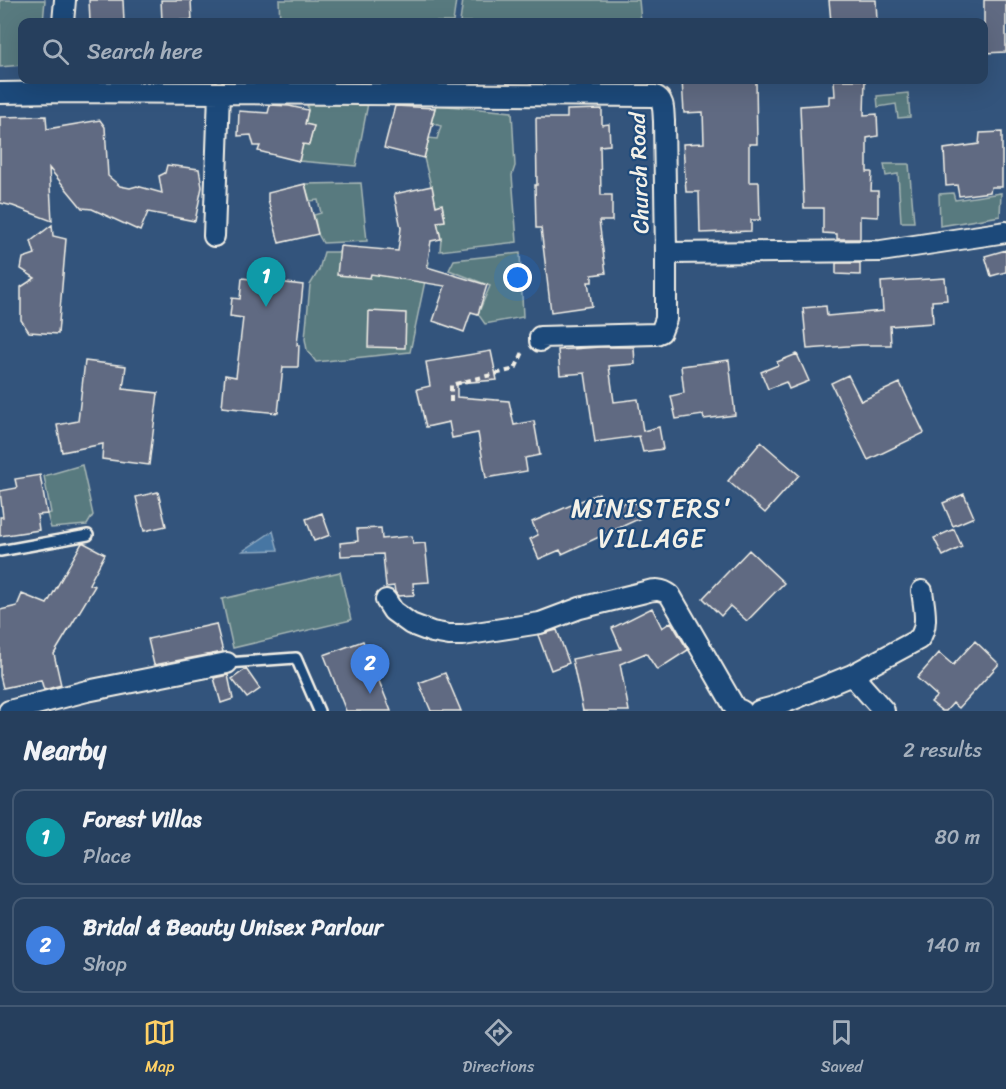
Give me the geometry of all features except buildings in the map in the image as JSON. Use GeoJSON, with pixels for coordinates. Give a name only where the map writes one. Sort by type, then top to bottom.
{"type":"FeatureCollection","features":[{"type":"Feature","properties":{"kind":"street"},"geometry":{"type":"LineString","coordinates":[[63,18],[64,0]]}},
{"type":"Feature","properties":{"kind":"street","name":"Church Road"},"geometry":{"type":"LineString","coordinates":[[0,93],[60,86],[219,93],[655,96],[662,102],[664,121],[666,253],[881,251],[1006,232]]}},
{"type":"Feature","properties":{"kind":"street"},"geometry":{"type":"LineString","coordinates":[[214,236],[219,93]]}},
{"type":"Feature","properties":{"kind":"street"},"geometry":{"type":"LineString","coordinates":[[540,339],[661,332],[666,320],[666,253]]}},
{"type":"Feature","properties":{"kind":"street"},"geometry":{"type":"LineString","coordinates":[[386,600],[393,611],[411,624],[432,632],[463,635],[540,623],[580,608],[645,591],[655,589],[666,591],[735,708],[742,711]]}},
{"type":"Feature","properties":{"kind":"street"},"geometry":{"type":"LineString","coordinates":[[759,711],[852,675],[919,639],[925,624],[922,591]]}},
{"type":"Feature","properties":{"kind":"street"},"geometry":{"type":"LineString","coordinates":[[9,711],[87,691],[227,663]]}},
{"type":"Feature","properties":{"kind":"street"},"geometry":{"type":"LineString","coordinates":[[852,675],[884,711]]}},
{"type":"Feature","properties":{"kind":"lane"},"geometry":{"type":"LineString","coordinates":[[0,551],[87,535]]}},
{"type":"Feature","properties":{"kind":"lane"},"geometry":{"type":"LineString","coordinates":[[227,663],[296,658],[320,711]]}},
{"type":"Feature","properties":{"kind":"path"},"geometry":{"type":"LineString","coordinates":[[451,402],[451,385],[515,369],[529,340],[540,339]]}},
{"type":"Feature","properties":{"kind":"green space"},"geometry":{"type":"Polygon","coordinates":[[[0,0],[45,0],[43,18],[18,18],[18,65],[0,67],[0,0]]]}},
{"type":"Feature","properties":{"kind":"green space"},"geometry":{"type":"Polygon","coordinates":[[[279,0],[456,0],[454,18],[280,18],[279,0]]]}},
{"type":"Feature","properties":{"kind":"green space"},"geometry":{"type":"Polygon","coordinates":[[[463,0],[639,0],[641,18],[461,18],[463,0]]]}},
{"type":"Feature","properties":{"kind":"green space"},"geometry":{"type":"Polygon","coordinates":[[[908,93],[910,117],[898,118],[896,104],[878,107],[877,96],[908,93]]]}},
{"type":"Feature","properties":{"kind":"green space"},"geometry":{"type":"Polygon","coordinates":[[[369,98],[356,166],[299,161],[303,144],[309,145],[314,126],[305,124],[308,110],[306,99],[369,98]]]}},
{"type":"Feature","properties":{"kind":"green space"},"geometry":{"type":"Polygon","coordinates":[[[436,105],[512,112],[515,166],[512,175],[517,242],[440,251],[441,239],[437,222],[445,220],[442,205],[436,206],[424,158],[429,138],[437,139],[441,126],[431,123],[436,105]]]}},
{"type":"Feature","properties":{"kind":"green space"},"geometry":{"type":"Polygon","coordinates":[[[884,164],[909,164],[914,222],[901,222],[898,174],[886,176],[884,164]]]}},
{"type":"Feature","properties":{"kind":"green space"},"geometry":{"type":"Polygon","coordinates":[[[361,183],[367,241],[323,243],[318,234],[314,215],[321,213],[318,200],[310,201],[305,184],[361,183]]]}},
{"type":"Feature","properties":{"kind":"green space"},"geometry":{"type":"Polygon","coordinates":[[[953,193],[955,200],[1001,193],[1000,216],[940,226],[939,194],[953,193]]]}},
{"type":"Feature","properties":{"kind":"green space"},"geometry":{"type":"Polygon","coordinates":[[[324,252],[373,252],[429,262],[410,352],[316,362],[307,350],[305,339],[310,285],[319,270],[324,252]]]}},
{"type":"Feature","properties":{"kind":"green space"},"geometry":{"type":"Polygon","coordinates":[[[520,253],[523,317],[485,324],[478,314],[490,286],[449,270],[454,260],[520,253]]]}},
{"type":"Feature","properties":{"kind":"green space"},"geometry":{"type":"Polygon","coordinates":[[[82,465],[93,515],[87,525],[51,528],[47,514],[51,513],[44,476],[82,465]]]}},
{"type":"Feature","properties":{"kind":"green space"},"geometry":{"type":"Polygon","coordinates":[[[340,572],[351,620],[233,648],[222,599],[340,572]]]}},
{"type":"Feature","properties":{"kind":"water"},"geometry":{"type":"Polygon","coordinates":[[[273,531],[278,550],[243,551],[273,531]]]}},
{"type":"Feature","properties":{"kind":"place","name":"Forest Villas"},"geometry":{"type":"Point","coordinates":[266,307]}},
{"type":"Feature","properties":{"kind":"place","name":"Bridal & Beauty Unisex Parlour"},"geometry":{"type":"Point","coordinates":[370,694]}},
{"type":"Feature","properties":{"kind":"district","name":"MINISTERS' VILLAGE"},"geometry":{"type":"Point","coordinates":[652,523]}}]}
